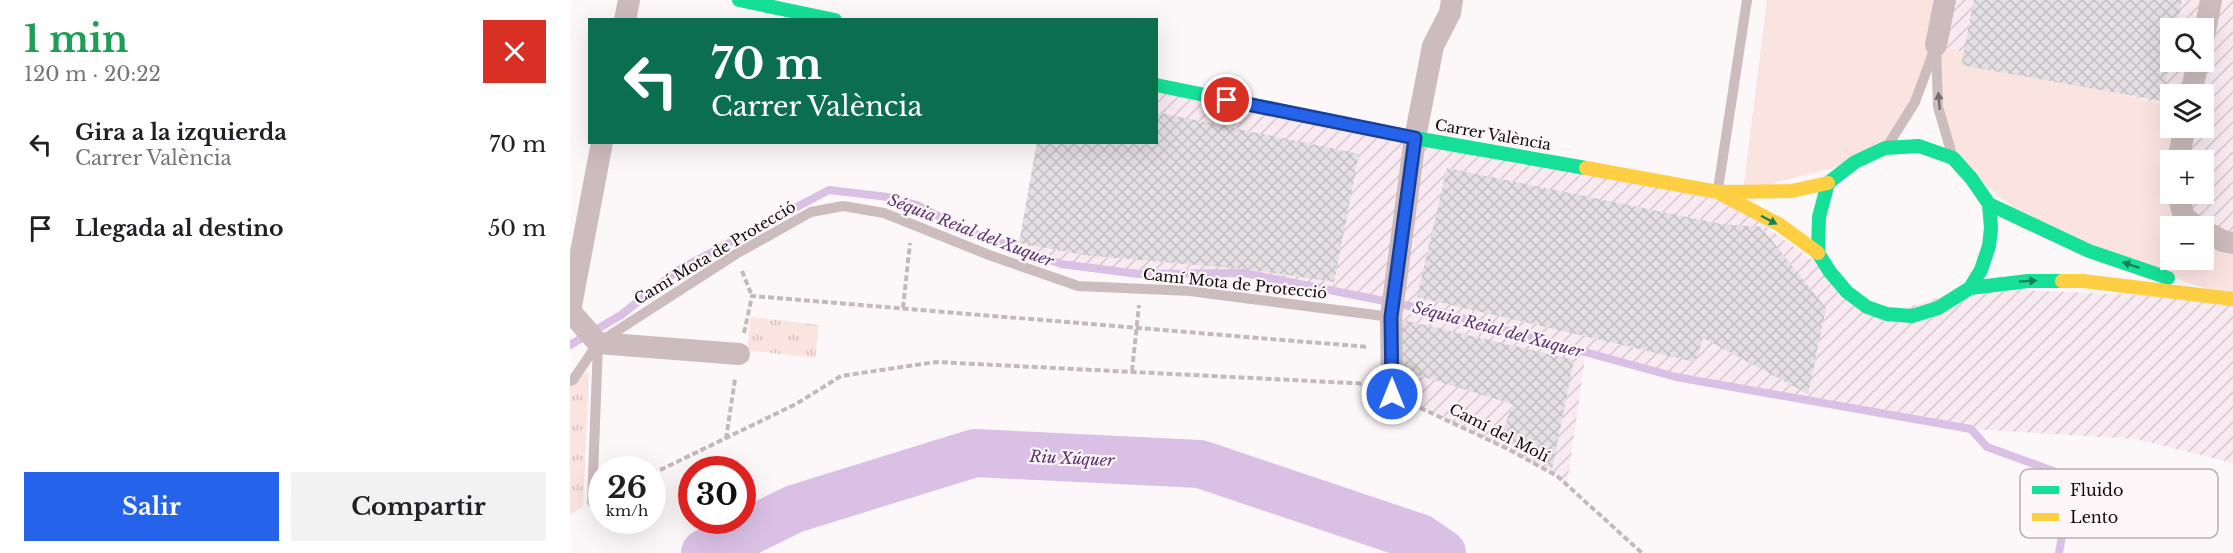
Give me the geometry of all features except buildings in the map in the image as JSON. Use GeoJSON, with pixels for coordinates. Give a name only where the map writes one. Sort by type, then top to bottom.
{"type":"FeatureCollection","features":[{"type":"Feature","properties":{"kind":"main road"},"geometry":{"type":"LineString","coordinates":[[740,0],[826,18]]}},
{"type":"Feature","properties":{"kind":"main road","name":"Carrer València"},"geometry":{"type":"LineString","coordinates":[[1158,85],[1415,138],[1718,192]]}},
{"type":"Feature","properties":{"kind":"main road"},"geometry":{"type":"LineString","coordinates":[[1718,192],[1791,191],[1828,183],[1855,162],[1886,148],[1918,146],[1953,158],[1971,178],[1989,204],[1991,228],[1989,246],[1981,270],[1970,288]]}},
{"type":"Feature","properties":{"kind":"main road"},"geometry":{"type":"LineString","coordinates":[[1818,253],[1819,217],[1828,183]]}},
{"type":"Feature","properties":{"kind":"main road"},"geometry":{"type":"LineString","coordinates":[[1718,192],[1780,225],[1818,253],[1847,292],[1867,307],[1887,314],[1912,316],[1938,308],[1970,288],[2028,281],[2083,281],[2229,298]]}},
{"type":"Feature","properties":{"kind":"main road"},"geometry":{"type":"LineString","coordinates":[[1989,204],[2089,251],[2229,298]]}},
{"type":"Feature","properties":{"kind":"street"},"geometry":{"type":"LineString","coordinates":[[625,18],[629,0]]}},
{"type":"Feature","properties":{"kind":"street"},"geometry":{"type":"LineString","coordinates":[[1392,390],[1391,317],[1415,138],[1433,45],[1450,13],[1452,0]]}},
{"type":"Feature","properties":{"kind":"street"},"geometry":{"type":"LineString","coordinates":[[1936,45],[1945,0]]}},
{"type":"Feature","properties":{"kind":"street"},"geometry":{"type":"LineString","coordinates":[[2208,18],[2211,0]]}},
{"type":"Feature","properties":{"kind":"street"},"geometry":{"type":"LineString","coordinates":[[602,144],[570,311],[598,343],[739,354]]}},
{"type":"Feature","properties":{"kind":"street"},"geometry":{"type":"LineString","coordinates":[[2214,236],[2233,243]]}},
{"type":"Feature","properties":{"kind":"lane"},"geometry":{"type":"LineString","coordinates":[[1718,192],[1747,0]]}},
{"type":"Feature","properties":{"kind":"lane"},"geometry":{"type":"LineString","coordinates":[[1886,148],[1915,102],[1936,45]]}},
{"type":"Feature","properties":{"kind":"lane"},"geometry":{"type":"LineString","coordinates":[[1936,45],[1938,107],[1953,158]]}},
{"type":"Feature","properties":{"kind":"lane","name":"Camí Mota de Protecció"},"geometry":{"type":"LineString","coordinates":[[570,381],[598,343],[736,254],[811,212],[843,206],[884,213],[988,255],[1078,286],[1190,291],[1391,317]]}},
{"type":"Feature","properties":{"kind":"lane"},"geometry":{"type":"LineString","coordinates":[[594,456],[598,343]]}},
{"type":"Feature","properties":{"kind":"path"},"geometry":{"type":"LineString","coordinates":[[903,308],[912,224]]}},
{"type":"Feature","properties":{"kind":"path"},"geometry":{"type":"LineString","coordinates":[[726,439],[739,354],[752,296],[736,254]]}},
{"type":"Feature","properties":{"kind":"path"},"geometry":{"type":"LineString","coordinates":[[1132,371],[1140,289]]}},
{"type":"Feature","properties":{"kind":"path"},"geometry":{"type":"LineString","coordinates":[[752,296],[1392,349]]}},
{"type":"Feature","properties":{"kind":"path"},"geometry":{"type":"LineString","coordinates":[[666,467],[796,404],[841,376],[936,362],[1132,371],[1392,390]]}},
{"type":"Feature","properties":{"kind":"path","name":"Camí del Molí"},"geometry":{"type":"LineString","coordinates":[[1392,390],[1557,476],[1642,553]]}},
{"type":"Feature","properties":{"kind":"shaded area"},"geometry":{"type":"Polygon","coordinates":[[[1945,0],[2233,0],[2233,243],[2223,241],[2214,232],[2214,216],[2199,216],[2188,204],[2214,204],[2214,150],[2180,150],[2183,138],[2214,138],[2214,84],[2160,84],[2160,104],[1936,45],[1945,0]]]}},
{"type":"Feature","properties":{"kind":"shaded area"},"geometry":{"type":"Polygon","coordinates":[[[1158,85],[1718,192],[1887,314],[1970,288],[2233,299],[2233,463],[2136,439],[1971,429],[1676,377],[1586,352],[1567,485],[1557,476],[1508,449],[1392,394],[1393,303],[1244,273],[1138,274],[1061,264],[1018,249],[1037,144],[1158,144],[1158,85]]]}},
{"type":"Feature","properties":{"kind":"green space"},"geometry":{"type":"Polygon","coordinates":[[[1767,0],[1945,0],[1936,45],[2160,104],[2160,138],[2180,138],[2175,150],[2160,150],[2160,204],[2178,204],[2188,216],[2160,216],[2160,270],[2214,270],[2214,235],[2233,243],[2233,299],[2036,227],[1953,158],[1938,107],[1936,48],[1915,102],[1885,148],[1855,162],[1743,191],[1767,0]]]}},
{"type":"Feature","properties":{"kind":"green space"},"geometry":{"type":"Polygon","coordinates":[[[751,317],[819,325],[815,358],[747,350],[751,317]]]}},
{"type":"Feature","properties":{"kind":"green space"},"geometry":{"type":"Polygon","coordinates":[[[589,372],[583,506],[570,515],[570,381],[589,372]]]}},
{"type":"Feature","properties":{"kind":"waterway","name":"Séquia Reial del Xuquer"},"geometry":{"type":"LineString","coordinates":[[570,345],[621,315],[678,270],[829,190],[888,197],[917,205],[965,230],[1061,264],[1138,274],[1244,273],[1439,312],[1676,377],[1971,429],[1987,447],[2048,469]]}},
{"type":"Feature","properties":{"kind":"waterway","name":"Riu Xúquer"},"geometry":{"type":"LineString","coordinates":[[705,553],[794,509],[975,453],[1200,464],[1420,538],[1442,553]]}},
{"type":"Feature","properties":{"kind":"waterway","name":"Séquia Reial del Xuquer"},"geometry":{"type":"LineString","coordinates":[[2059,553],[2062,538]]}},
{"type":"Feature","properties":{"kind":"traffic: fast"},"geometry":{"type":"LineString","coordinates":[[739,0],[825,18]]}},
{"type":"Feature","properties":{"kind":"traffic: fast"},"geometry":{"type":"LineString","coordinates":[[1158,85],[1415,138],[1586,168]]}},
{"type":"Feature","properties":{"kind":"traffic: fast"},"geometry":{"type":"LineString","coordinates":[[1970,288],[1981,270],[1989,246],[1991,228],[1989,204],[1971,178],[1953,158],[1919,146],[1885,148],[1855,162],[1828,183],[1819,217],[1818,253],[1847,292],[1867,307],[1887,314],[1912,316],[1938,308],[1970,288],[2028,281],[2062,281]]}},
{"type":"Feature","properties":{"kind":"traffic: fast"},"geometry":{"type":"LineString","coordinates":[[1989,204],[2089,251],[2168,278]]}},
{"type":"Feature","properties":{"kind":"traffic: slow"},"geometry":{"type":"LineString","coordinates":[[1586,168],[1718,192],[1791,191],[1828,183]]}},
{"type":"Feature","properties":{"kind":"traffic: slow"},"geometry":{"type":"LineString","coordinates":[[1721,194],[1780,225],[1818,253]]}},
{"type":"Feature","properties":{"kind":"traffic: slow"},"geometry":{"type":"LineString","coordinates":[[2062,281],[2083,281],[2233,299]]}},
{"type":"Feature","properties":{"kind":"route"},"geometry":{"type":"LineString","coordinates":[[1227,100],[1415,138],[1391,317],[1392,394]]}}]}
